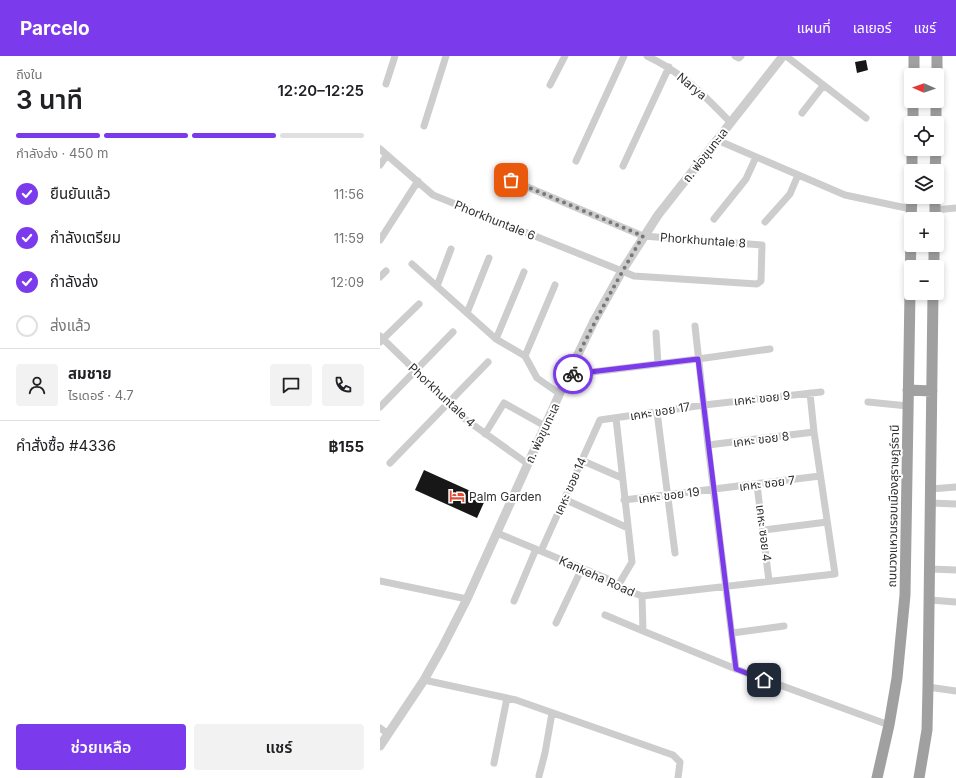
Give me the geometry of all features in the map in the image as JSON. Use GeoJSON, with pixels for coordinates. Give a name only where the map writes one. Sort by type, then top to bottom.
{"type":"FeatureCollection","features":[{"type":"Feature","properties":{"kind":"highway"},"geometry":{"type":"LineString","coordinates":[[914,56],[914,68]]}},
{"type":"Feature","properties":{"kind":"highway"},"geometry":{"type":"LineString","coordinates":[[937,56],[937,68]]}},
{"type":"Feature","properties":{"kind":"highway","name":"ถนนวงแหวนรอบเมืองสุราษฎร์ธานี"},"geometry":{"type":"LineString","coordinates":[[877,778],[889,725],[897,678],[905,595],[911,252]]}},
{"type":"Feature","properties":{"kind":"highway"},"geometry":{"type":"LineString","coordinates":[[919,778],[927,730],[931,569],[933,300]]}},
{"type":"Feature","properties":{"kind":"highway"},"geometry":{"type":"LineString","coordinates":[[908,390],[932,390]]}},
{"type":"Feature","properties":{"kind":"street"},"geometry":{"type":"LineString","coordinates":[[386,84],[395,56]]}},
{"type":"Feature","properties":{"kind":"street"},"geometry":{"type":"LineString","coordinates":[[424,126],[446,56]]}},
{"type":"Feature","properties":{"kind":"street"},"geometry":{"type":"LineString","coordinates":[[550,85],[565,56]]}},
{"type":"Feature","properties":{"kind":"street"},"geometry":{"type":"LineString","coordinates":[[576,161],[624,56]]}},
{"type":"Feature","properties":{"kind":"street","name":"Narya"},"geometry":{"type":"LineString","coordinates":[[647,56],[655,58],[700,90],[731,122]]}},
{"type":"Feature","properties":{"kind":"street"},"geometry":{"type":"LineString","coordinates":[[735,56],[739,58],[741,56]]}},
{"type":"Feature","properties":{"kind":"street"},"geometry":{"type":"LineString","coordinates":[[784,56],[866,118]]}},
{"type":"Feature","properties":{"kind":"street","name":"ถ. พ่อขุนทะเล"},"geometry":{"type":"LineString","coordinates":[[380,746],[424,680],[467,599],[568,375],[594,321],[622,271],[643,236],[658,215],[784,56]]}},
{"type":"Feature","properties":{"kind":"street"},"geometry":{"type":"LineString","coordinates":[[623,166],[669,67]]}},
{"type":"Feature","properties":{"kind":"street"},"geometry":{"type":"LineString","coordinates":[[802,113],[823,86]]}},
{"type":"Feature","properties":{"kind":"street"},"geometry":{"type":"LineString","coordinates":[[717,140],[845,195],[904,212]]}},
{"type":"Feature","properties":{"kind":"street","name":"Phorkhuntale 6"},"geometry":{"type":"LineString","coordinates":[[380,149],[434,195],[634,276],[757,284],[761,281],[762,245]]}},
{"type":"Feature","properties":{"kind":"street"},"geometry":{"type":"LineString","coordinates":[[380,165],[387,155]]}},
{"type":"Feature","properties":{"kind":"street"},"geometry":{"type":"LineString","coordinates":[[714,219],[746,179],[756,157]]}},
{"type":"Feature","properties":{"kind":"street"},"geometry":{"type":"LineString","coordinates":[[765,222],[790,194],[798,175]]}},
{"type":"Feature","properties":{"kind":"street","name":"Phorkhuntale 8"},"geometry":{"type":"LineString","coordinates":[[511,180],[643,236],[762,245]]}},
{"type":"Feature","properties":{"kind":"street"},"geometry":{"type":"LineString","coordinates":[[380,240],[418,181]]}},
{"type":"Feature","properties":{"kind":"street"},"geometry":{"type":"LineString","coordinates":[[942,212],[956,208]]}},
{"type":"Feature","properties":{"kind":"street"},"geometry":{"type":"LineString","coordinates":[[437,286],[451,249]]}},
{"type":"Feature","properties":{"kind":"street"},"geometry":{"type":"LineString","coordinates":[[467,313],[489,258]]}},
{"type":"Feature","properties":{"kind":"street"},"geometry":{"type":"LineString","coordinates":[[412,264],[496,339],[525,356],[537,378],[560,394]]}},
{"type":"Feature","properties":{"kind":"street"},"geometry":{"type":"LineString","coordinates":[[380,277],[386,271]]}},
{"type":"Feature","properties":{"kind":"street"},"geometry":{"type":"LineString","coordinates":[[496,339],[524,272]]}},
{"type":"Feature","properties":{"kind":"street"},"geometry":{"type":"LineString","coordinates":[[525,356],[555,285]]}},
{"type":"Feature","properties":{"kind":"street"},"geometry":{"type":"LineString","coordinates":[[381,339],[419,304]]}},
{"type":"Feature","properties":{"kind":"street"},"geometry":{"type":"LineString","coordinates":[[695,326],[708,445],[736,669]]}},
{"type":"Feature","properties":{"kind":"street"},"geometry":{"type":"LineString","coordinates":[[380,408],[453,332]]}},
{"type":"Feature","properties":{"kind":"street"},"geometry":{"type":"LineString","coordinates":[[656,333],[658,364]]}},
{"type":"Feature","properties":{"kind":"street","name":"Phorkhuntale 4"},"geometry":{"type":"LineString","coordinates":[[381,339],[465,419],[528,464]]}},
{"type":"Feature","properties":{"kind":"street"},"geometry":{"type":"LineString","coordinates":[[568,375],[770,349]]}},
{"type":"Feature","properties":{"kind":"street"},"geometry":{"type":"LineString","coordinates":[[390,463],[488,362]]}},
{"type":"Feature","properties":{"kind":"street","name":"เคหะ ขอย 9"},"geometry":{"type":"LineString","coordinates":[[704,404],[821,392]]}},
{"type":"Feature","properties":{"kind":"street"},"geometry":{"type":"LineString","coordinates":[[642,596],[835,574],[820,476],[810,393]]}},
{"type":"Feature","properties":{"kind":"street"},"geometry":{"type":"LineString","coordinates":[[868,402],[908,406]]}},
{"type":"Feature","properties":{"kind":"street"},"geometry":{"type":"LineString","coordinates":[[485,434],[504,404],[545,426]]}},
{"type":"Feature","properties":{"kind":"street","name":"เคหะ ขอย 17"},"geometry":{"type":"LineString","coordinates":[[600,420],[704,404]]}},
{"type":"Feature","properties":{"kind":"street"},"geometry":{"type":"LineString","coordinates":[[657,412],[675,553]]}},
{"type":"Feature","properties":{"kind":"street","name":"เคหะ ขอย 17"},"geometry":{"type":"LineString","coordinates":[[616,418],[632,562],[619,584]]}},
{"type":"Feature","properties":{"kind":"street","name":"เคหะ ขอย 14"},"geometry":{"type":"LineString","coordinates":[[514,601],[564,499],[600,420]]}},
{"type":"Feature","properties":{"kind":"street","name":"เคหะ ขอย 8"},"geometry":{"type":"LineString","coordinates":[[708,445],[814,432]]}},
{"type":"Feature","properties":{"kind":"street"},"geometry":{"type":"LineString","coordinates":[[581,460],[622,478]]}},
{"type":"Feature","properties":{"kind":"street","name":"เคหะ ซอย 7"},"geometry":{"type":"LineString","coordinates":[[714,490],[820,476]]}},
{"type":"Feature","properties":{"kind":"street","name":"เคหะ ซอย 4"},"geometry":{"type":"LineString","coordinates":[[757,484],[770,581]]}},
{"type":"Feature","properties":{"kind":"street"},"geometry":{"type":"LineString","coordinates":[[931,488],[956,487]]}},
{"type":"Feature","properties":{"kind":"street","name":"เคหะ ขอย 19"},"geometry":{"type":"LineString","coordinates":[[624,500],[714,490]]}},
{"type":"Feature","properties":{"kind":"street"},"geometry":{"type":"LineString","coordinates":[[564,499],[628,528]]}},
{"type":"Feature","properties":{"kind":"street"},"geometry":{"type":"LineString","coordinates":[[931,502],[956,504]]}},
{"type":"Feature","properties":{"kind":"street"},"geometry":{"type":"LineString","coordinates":[[764,530],[827,522]]}},
{"type":"Feature","properties":{"kind":"street","name":"Kankeha Road"},"geometry":{"type":"LineString","coordinates":[[497,533],[619,584],[631,592],[642,596],[642,631]]}},
{"type":"Feature","properties":{"kind":"street"},"geometry":{"type":"LineString","coordinates":[[556,623],[582,568]]}},
{"type":"Feature","properties":{"kind":"street"},"geometry":{"type":"LineString","coordinates":[[931,569],[956,570]]}},
{"type":"Feature","properties":{"kind":"street"},"geometry":{"type":"LineString","coordinates":[[380,581],[467,599]]}},
{"type":"Feature","properties":{"kind":"street"},"geometry":{"type":"LineString","coordinates":[[930,600],[956,602]]}},
{"type":"Feature","properties":{"kind":"street"},"geometry":{"type":"LineString","coordinates":[[605,615],[736,669],[889,725]]}},
{"type":"Feature","properties":{"kind":"street"},"geometry":{"type":"LineString","coordinates":[[732,633],[784,626]]}},
{"type":"Feature","properties":{"kind":"street"},"geometry":{"type":"LineString","coordinates":[[424,680],[507,698],[673,755],[679,759],[680,762],[678,778]]}},
{"type":"Feature","properties":{"kind":"street"},"geometry":{"type":"LineString","coordinates":[[928,687],[956,691]]}},
{"type":"Feature","properties":{"kind":"street"},"geometry":{"type":"LineString","coordinates":[[494,763],[507,698]]}},
{"type":"Feature","properties":{"kind":"street"},"geometry":{"type":"LineString","coordinates":[[539,776],[545,753],[552,713]]}},
{"type":"Feature","properties":{"kind":"street"},"geometry":{"type":"LineString","coordinates":[[380,728],[388,734]]}},
{"type":"Feature","properties":{"kind":"building"},"geometry":{"type":"Polygon","coordinates":[[[866,60],[868,70],[857,73],[855,62],[866,60]]]}},
{"type":"Feature","properties":{"kind":"building","name":"Palm Garden"},"geometry":{"type":"Polygon","coordinates":[[[424,470],[486,498],[477,518],[415,490],[424,470]]]}},
{"type":"Feature","properties":{"kind":"way so far"},"geometry":{"type":"LineString","coordinates":[[511,180],[643,236],[594,321],[568,375],[573,374]]}},
{"type":"Feature","properties":{"kind":"place","name":"Palm Garden"},"geometry":{"type":"Point","coordinates":[457,496]}},
{"type":"Feature","properties":{"kind":"route"},"geometry":{"type":"LineString","coordinates":[[573,374],[698,359],[736,669],[764,680]]}}]}
